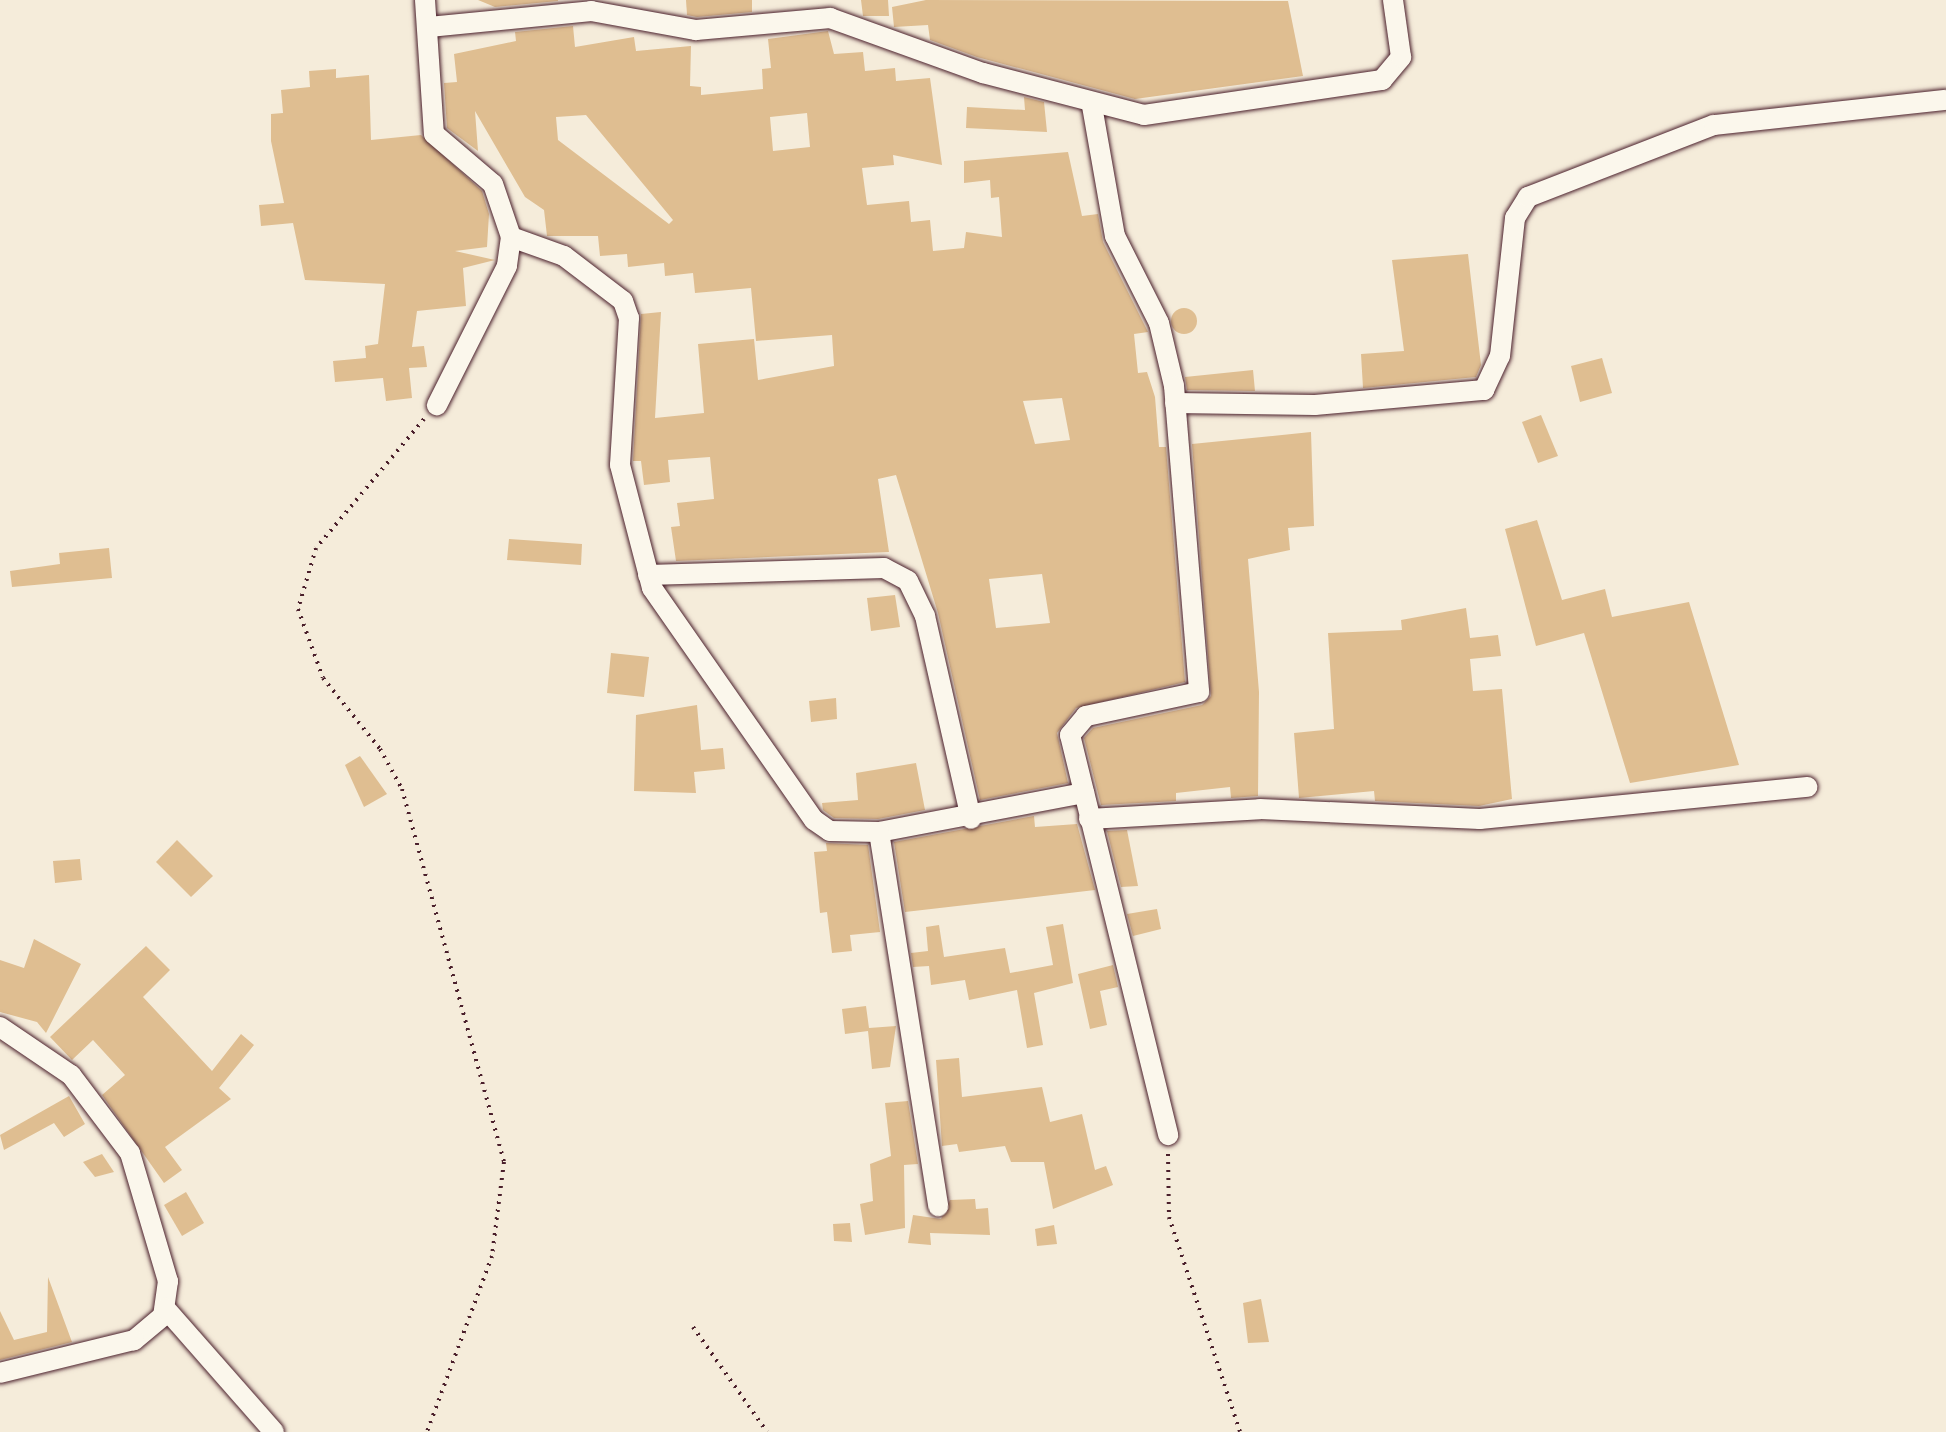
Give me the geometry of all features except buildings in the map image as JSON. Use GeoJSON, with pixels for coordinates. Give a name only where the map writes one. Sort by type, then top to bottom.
{"type":"FeatureCollection","features":[{"type":"Feature","properties":{"kind":"street"},"geometry":{"type":"LineString","coordinates":[[425,0],[434,134],[493,184],[511,237],[501,280],[437,405]]}},
{"type":"Feature","properties":{"kind":"street"},"geometry":{"type":"LineString","coordinates":[[802,18],[818,0]]}},
{"type":"Feature","properties":{"kind":"street"},"geometry":{"type":"LineString","coordinates":[[429,27],[591,11],[696,30],[802,18],[858,24],[1092,106],[1175,114],[1369,85],[1396,71],[1401,57],[1393,0]]}},
{"type":"Feature","properties":{"kind":"street"},"geometry":{"type":"LineString","coordinates":[[1175,403],[1360,403],[1484,390],[1500,356],[1515,218],[1528,197],[1714,125],[1946,100]]}},
{"type":"Feature","properties":{"kind":"street"},"geometry":{"type":"LineString","coordinates":[[1092,106],[1115,236],[1159,323],[1175,403],[1199,692],[1078,720],[1070,735],[1168,1135]]}},
{"type":"Feature","properties":{"kind":"street"},"geometry":{"type":"LineString","coordinates":[[511,237],[564,256],[615,290],[628,309],[620,465],[648,575],[814,820],[830,831],[879,832],[971,819],[1084,793]]}},
{"type":"Feature","properties":{"kind":"street"},"geometry":{"type":"LineString","coordinates":[[648,575],[884,568],[908,581],[925,616],[971,819]]}},
{"type":"Feature","properties":{"kind":"street"},"geometry":{"type":"LineString","coordinates":[[1089,819],[1260,809],[1480,819],[1807,787]]}},
{"type":"Feature","properties":{"kind":"street"},"geometry":{"type":"LineString","coordinates":[[879,832],[938,1206]]}},
{"type":"Feature","properties":{"kind":"street"},"geometry":{"type":"LineString","coordinates":[[0,1027],[71,1075],[130,1153],[167,1265],[165,1308],[134,1340],[0,1373]]}},
{"type":"Feature","properties":{"kind":"street"},"geometry":{"type":"LineString","coordinates":[[165,1308],[274,1432]]}},
{"type":"Feature","properties":{"kind":"path"},"geometry":{"type":"LineString","coordinates":[[427,1432],[492,1256],[504,1162],[402,789],[366,728],[323,678],[298,609],[316,548],[437,405]]}},
{"type":"Feature","properties":{"kind":"path"},"geometry":{"type":"LineString","coordinates":[[1168,1135],[1169,1217],[1240,1432]]}},
{"type":"Feature","properties":{"kind":"path"},"geometry":{"type":"LineString","coordinates":[[693,1327],[767,1432]]}}]}
